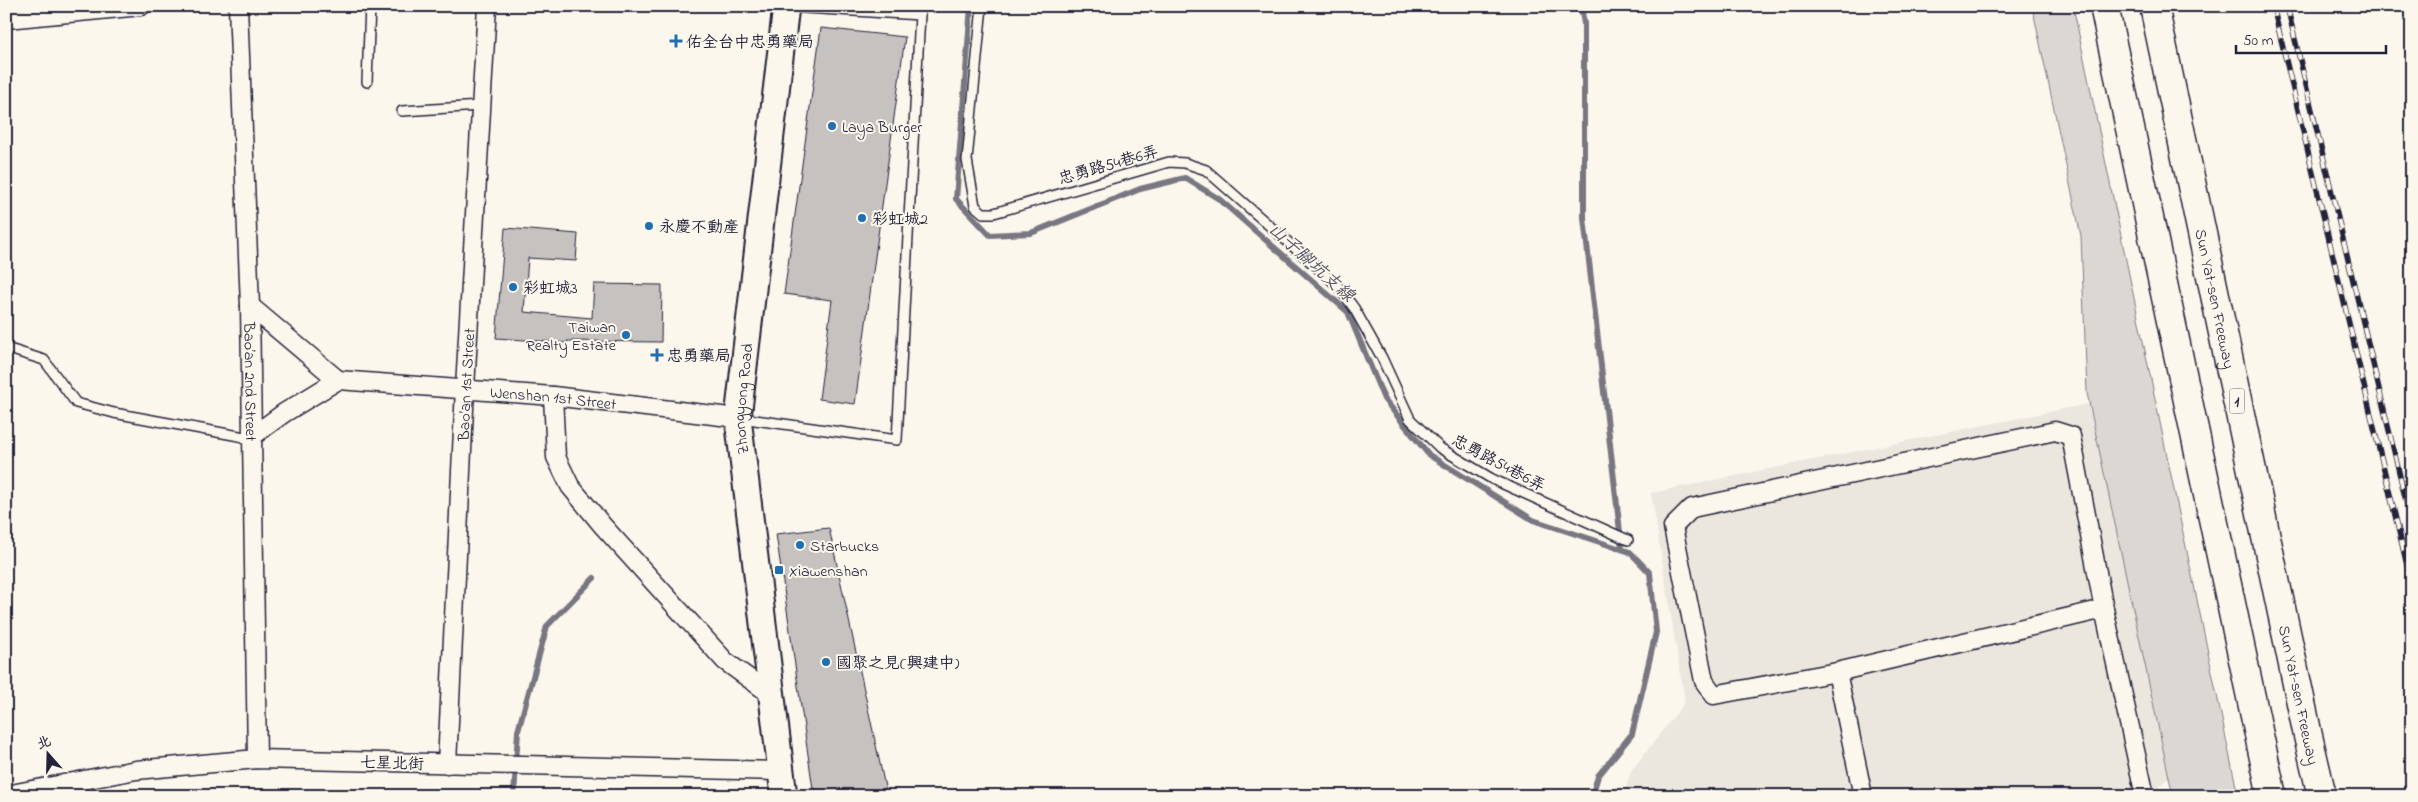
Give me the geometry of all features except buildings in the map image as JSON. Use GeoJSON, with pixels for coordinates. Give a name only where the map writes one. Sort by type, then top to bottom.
{"type":"FeatureCollection","features":[{"type":"Feature","properties":{"kind":"highway"},"geometry":{"type":"LineString","coordinates":[[2104,6],[2272,796]]}},
{"type":"Feature","properties":{"kind":"highway","name":"Sun Yat-sen Freeway"},"geometry":{"type":"LineString","coordinates":[[2154,6],[2322,796]]}},
{"type":"Feature","properties":{"kind":"main road","name":"Zhongyong Road"},"geometry":{"type":"LineString","coordinates":[[783,6],[738,418],[783,786]]}},
{"type":"Feature","properties":{"kind":"street"},"geometry":{"type":"LineString","coordinates":[[6,19],[100,8],[141,6]]}},
{"type":"Feature","properties":{"kind":"street","name":"Bao’an 2nd Street"},"geometry":{"type":"LineString","coordinates":[[238,6],[250,306],[250,438],[257,759]]}},
{"type":"Feature","properties":{"kind":"street","name":"Bao’an 1st Street"},"geometry":{"type":"LineString","coordinates":[[448,764],[465,388],[487,6]]}},
{"type":"Feature","properties":{"kind":"street"},"geometry":{"type":"LineString","coordinates":[[250,306],[338,380],[284,413],[250,438]]}},
{"type":"Feature","properties":{"kind":"street","name":"Wenshan 1st Street"},"geometry":{"type":"LineString","coordinates":[[338,380],[553,396],[738,418]]}},
{"type":"Feature","properties":{"kind":"street"},"geometry":{"type":"LineString","coordinates":[[553,396],[556,457],[570,486],[602,526],[725,661],[773,696]]}},
{"type":"Feature","properties":{"kind":"street"},"geometry":{"type":"LineString","coordinates":[[2104,609],[1837,672],[1714,695],[1704,681],[1673,527],[1692,508],[2055,431],[2071,436],[2104,609],[2145,796]]}},
{"type":"Feature","properties":{"kind":"street"},"geometry":{"type":"LineString","coordinates":[[1837,672],[1864,796]]}},
{"type":"Feature","properties":{"kind":"street","name":"七星北街"},"geometry":{"type":"LineString","coordinates":[[6,795],[136,770],[257,759],[448,764],[783,786]]}},
{"type":"Feature","properties":{"kind":"lane"},"geometry":{"type":"LineString","coordinates":[[367,82],[370,6]]}},
{"type":"Feature","properties":{"kind":"lane"},"geometry":{"type":"LineString","coordinates":[[738,418],[897,440],[920,14],[783,6]]}},
{"type":"Feature","properties":{"kind":"lane","name":"忠勇路54巷6弄"},"geometry":{"type":"LineString","coordinates":[[982,6],[967,160],[975,206],[983,213],[994,214],[1169,162],[1185,163],[1206,170],[1337,285],[1354,308],[1382,358],[1410,419],[1440,448],[1492,479],[1628,540]]}},
{"type":"Feature","properties":{"kind":"lane"},"geometry":{"type":"LineString","coordinates":[[402,110],[480,106]]}},
{"type":"Feature","properties":{"kind":"lane"},"geometry":{"type":"LineString","coordinates":[[6,348],[44,360],[76,403],[114,413],[250,438]]}},
{"type":"Feature","properties":{"kind":"shaded area"},"geometry":{"type":"Polygon","coordinates":[[[2032,6],[2073,6],[2238,796],[2173,796],[2087,393],[2081,236],[2032,6]]]}},
{"type":"Feature","properties":{"kind":"shaded area"},"geometry":{"type":"Polygon","coordinates":[[[2107,400],[2191,753],[2151,796],[1623,796],[1631,771],[1685,702],[1651,493],[2107,400]]]}},
{"type":"Feature","properties":{"kind":"waterway","name":"山子腳坑支線"},"geometry":{"type":"LineString","coordinates":[[971,6],[956,199],[990,235],[1031,233],[1140,189],[1185,178],[1219,199],[1348,312],[1384,399],[1429,455],[1533,520],[1630,552],[1650,573],[1656,632],[1632,734],[1598,776],[1592,796]]}},
{"type":"Feature","properties":{"kind":"waterway"},"geometry":{"type":"LineString","coordinates":[[1581,6],[1584,24],[1584,218],[1622,549]]}},
{"type":"Feature","properties":{"kind":"waterway"},"geometry":{"type":"LineString","coordinates":[[514,796],[518,731],[547,626],[594,578]]}},
{"type":"Feature","properties":{"kind":"railway"},"geometry":{"type":"LineString","coordinates":[[2273,6],[2412,586]]}},
{"type":"Feature","properties":{"kind":"railway"},"geometry":{"type":"LineString","coordinates":[[2287,6],[2412,526]]}},
{"type":"Feature","properties":{"kind":"place","name":"佑全台中忠勇藥局"},"geometry":{"type":"Point","coordinates":[676,41]}},
{"type":"Feature","properties":{"kind":"place","name":"Laya Burger"},"geometry":{"type":"Point","coordinates":[832,126]}},
{"type":"Feature","properties":{"kind":"place","name":"彩虹城2"},"geometry":{"type":"Point","coordinates":[862,218]}},
{"type":"Feature","properties":{"kind":"place","name":"永慶不動產"},"geometry":{"type":"Point","coordinates":[649,226]}},
{"type":"Feature","properties":{"kind":"place","name":"彩虹城3"},"geometry":{"type":"Point","coordinates":[513,287]}},
{"type":"Feature","properties":{"kind":"place","name":"Taiwan Realty Estate"},"geometry":{"type":"Point","coordinates":[626,335]}},
{"type":"Feature","properties":{"kind":"place","name":"忠勇藥局"},"geometry":{"type":"Point","coordinates":[657,355]}},
{"type":"Feature","properties":{"kind":"place","name":"Starbucks"},"geometry":{"type":"Point","coordinates":[800,545]}},
{"type":"Feature","properties":{"kind":"place","name":"Xiawenshan"},"geometry":{"type":"Point","coordinates":[779,570]}},
{"type":"Feature","properties":{"kind":"place","name":"國聚之見(興建中)"},"geometry":{"type":"Point","coordinates":[826,662]}}]}
